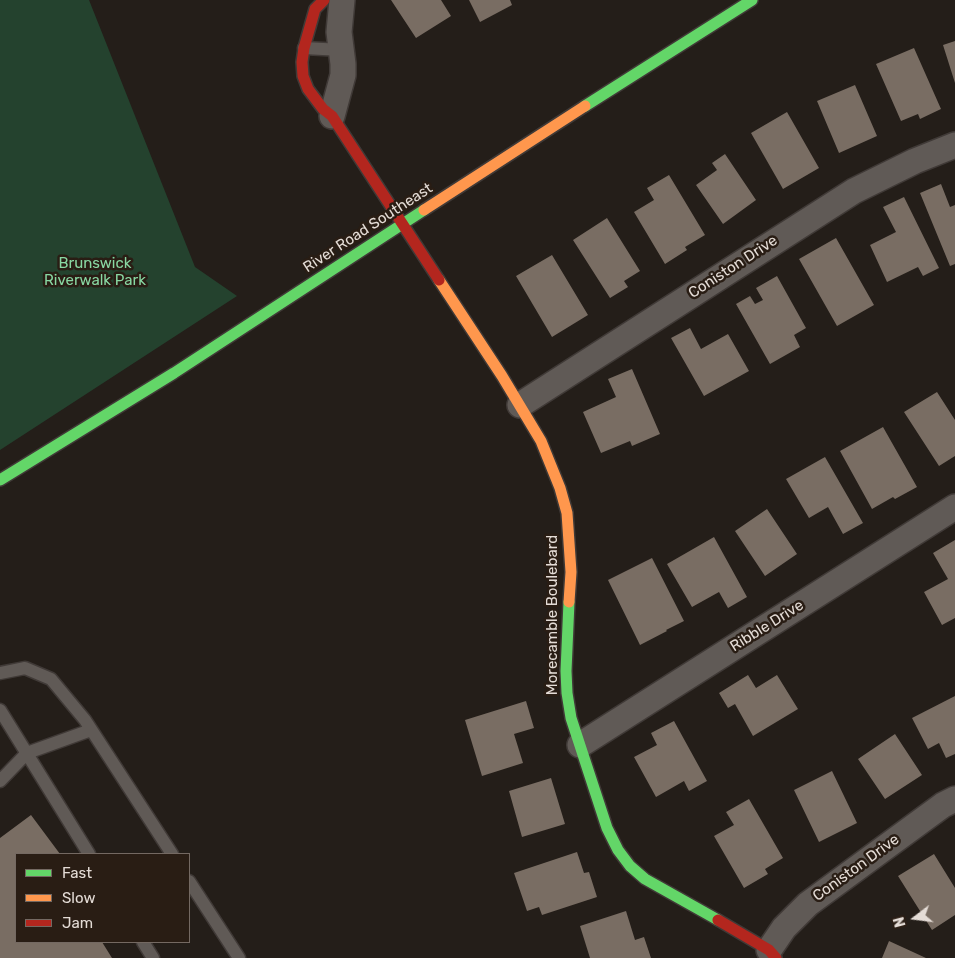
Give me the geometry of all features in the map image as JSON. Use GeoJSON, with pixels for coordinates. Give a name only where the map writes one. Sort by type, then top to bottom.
{"type":"FeatureCollection","features":[{"type":"Feature","properties":{"kind":"street","name":"Morecamble Boulebard"},"geometry":{"type":"LineString","coordinates":[[324,0],[315,9],[304,48],[303,76],[315,99],[332,116],[520,405],[541,441],[560,488],[567,513],[570,544],[571,572],[566,671],[571,718],[608,828],[618,850],[630,866],[662,890],[749,937],[773,954]]}},
{"type":"Feature","properties":{"kind":"street"},"geometry":{"type":"LineString","coordinates":[[332,116],[343,76],[339,32],[342,0]]}},
{"type":"Feature","properties":{"kind":"street","name":"River Road Southeast"},"geometry":{"type":"LineString","coordinates":[[0,480],[174,372],[642,68],[752,0]]}},
{"type":"Feature","properties":{"kind":"street","name":"Coniston Drive"},"geometry":{"type":"LineString","coordinates":[[520,405],[854,191],[914,161],[955,145]]}},
{"type":"Feature","properties":{"kind":"street","name":"Ribble Drive"},"geometry":{"type":"LineString","coordinates":[[580,744],[955,507]]}},
{"type":"Feature","properties":{"kind":"street","name":"Coniston Drive"},"geometry":{"type":"LineString","coordinates":[[773,954],[784,928],[808,904],[943,805],[955,799]]}},
{"type":"Feature","properties":{"kind":"lane"},"geometry":{"type":"LineString","coordinates":[[304,48],[342,50]]}},
{"type":"Feature","properties":{"kind":"lane"},"geometry":{"type":"LineString","coordinates":[[0,673],[25,668],[51,679],[91,730],[171,853]]}},
{"type":"Feature","properties":{"kind":"lane"},"geometry":{"type":"LineString","coordinates":[[0,710],[88,853]]}},
{"type":"Feature","properties":{"kind":"lane"},"geometry":{"type":"LineString","coordinates":[[1,779],[28,753],[91,730]]}},
{"type":"Feature","properties":{"kind":"lane"},"geometry":{"type":"LineString","coordinates":[[190,883],[239,958]]}},
{"type":"Feature","properties":{"kind":"lane"},"geometry":{"type":"LineString","coordinates":[[144,943],[153,958]]}},
{"type":"Feature","properties":{"kind":"green space","name":"Brunswick Riverwalk Park"},"geometry":{"type":"Polygon","coordinates":[[[0,0],[89,0],[195,267],[237,296],[0,450],[0,0]]]}},
{"type":"Feature","properties":{"kind":"building"},"geometry":{"type":"Polygon","coordinates":[[[391,0],[441,0],[451,16],[416,38],[391,0]]]}},
{"type":"Feature","properties":{"kind":"building"},"geometry":{"type":"Polygon","coordinates":[[[469,0],[510,0],[512,5],[480,22],[469,0]]]}},
{"type":"Feature","properties":{"kind":"building"},"geometry":{"type":"Polygon","coordinates":[[[955,41],[955,83],[943,45],[955,41]]]}},
{"type":"Feature","properties":{"kind":"building"},"geometry":{"type":"Polygon","coordinates":[[[914,48],[941,109],[920,119],[918,114],[901,121],[876,64],[914,48]]]}},
{"type":"Feature","properties":{"kind":"building"},"geometry":{"type":"Polygon","coordinates":[[[855,85],[877,136],[839,153],[817,101],[855,85]]]}},
{"type":"Feature","properties":{"kind":"building"},"geometry":{"type":"Polygon","coordinates":[[[787,112],[819,168],[783,189],[751,133],[787,112]]]}},
{"type":"Feature","properties":{"kind":"building"},"geometry":{"type":"Polygon","coordinates":[[[725,154],[756,200],[723,224],[696,185],[717,170],[712,163],[725,154]]]}},
{"type":"Feature","properties":{"kind":"building"},"geometry":{"type":"Polygon","coordinates":[[[669,175],[705,235],[685,247],[687,250],[665,264],[634,212],[654,200],[647,188],[669,175]]]}},
{"type":"Feature","properties":{"kind":"building"},"geometry":{"type":"Polygon","coordinates":[[[941,184],[950,207],[955,205],[955,264],[950,266],[920,193],[941,184]]]}},
{"type":"Feature","properties":{"kind":"building"},"geometry":{"type":"Polygon","coordinates":[[[904,197],[939,268],[923,276],[918,267],[887,282],[870,245],[896,232],[883,207],[904,197]]]}},
{"type":"Feature","properties":{"kind":"building"},"geometry":{"type":"Polygon","coordinates":[[[607,218],[640,271],[624,281],[628,287],[610,298],[573,240],[607,218]]]}},
{"type":"Feature","properties":{"kind":"building"},"geometry":{"type":"Polygon","coordinates":[[[836,238],[874,305],[837,326],[799,259],[836,238]]]}},
{"type":"Feature","properties":{"kind":"building"},"geometry":{"type":"Polygon","coordinates":[[[552,255],[588,315],[552,337],[516,276],[552,255]]]}},
{"type":"Feature","properties":{"kind":"building"},"geometry":{"type":"Polygon","coordinates":[[[777,276],[806,328],[794,335],[800,347],[770,364],[736,304],[750,296],[755,304],[763,300],[756,288],[777,276]]]}},
{"type":"Feature","properties":{"kind":"building"},"geometry":{"type":"Polygon","coordinates":[[[690,328],[701,349],[728,334],[749,371],[704,396],[671,338],[690,328]]]}},
{"type":"Feature","properties":{"kind":"building"},"geometry":{"type":"Polygon","coordinates":[[[632,369],[660,434],[632,446],[630,441],[601,453],[583,412],[616,397],[608,379],[632,369]]]}},
{"type":"Feature","properties":{"kind":"building"},"geometry":{"type":"Polygon","coordinates":[[[937,392],[955,420],[955,456],[939,466],[904,412],[937,392]]]}},
{"type":"Feature","properties":{"kind":"building"},"geometry":{"type":"Polygon","coordinates":[[[883,427],[917,487],[895,499],[893,497],[872,509],[840,451],[883,427]]]}},
{"type":"Feature","properties":{"kind":"building"},"geometry":{"type":"Polygon","coordinates":[[[825,457],[863,523],[843,534],[828,507],[809,518],[786,479],[825,457]]]}},
{"type":"Feature","properties":{"kind":"building"},"geometry":{"type":"Polygon","coordinates":[[[767,509],[797,554],[765,576],[735,531],[767,509]]]}},
{"type":"Feature","properties":{"kind":"building"},"geometry":{"type":"Polygon","coordinates":[[[714,537],[747,597],[728,608],[719,592],[692,607],[667,564],[714,537]]]}},
{"type":"Feature","properties":{"kind":"building"},"geometry":{"type":"Polygon","coordinates":[[[955,540],[955,618],[942,625],[924,592],[948,579],[933,553],[955,540]]]}},
{"type":"Feature","properties":{"kind":"building"},"geometry":{"type":"Polygon","coordinates":[[[652,558],[684,621],[640,645],[608,580],[652,558]]]}},
{"type":"Feature","properties":{"kind":"building"},"geometry":{"type":"Polygon","coordinates":[[[748,675],[756,688],[777,675],[798,709],[753,736],[735,704],[728,708],[719,693],[748,675]]]}},
{"type":"Feature","properties":{"kind":"building"},"geometry":{"type":"Polygon","coordinates":[[[955,696],[955,754],[946,758],[939,743],[928,749],[912,718],[955,696]]]}},
{"type":"Feature","properties":{"kind":"building"},"geometry":{"type":"Polygon","coordinates":[[[526,701],[534,728],[514,734],[523,763],[482,776],[465,720],[526,701]]]}},
{"type":"Feature","properties":{"kind":"building"},"geometry":{"type":"Polygon","coordinates":[[[674,721],[707,781],[689,791],[684,781],[656,797],[634,757],[657,745],[651,733],[674,721]]]}},
{"type":"Feature","properties":{"kind":"building"},"geometry":{"type":"Polygon","coordinates":[[[895,734],[922,775],[885,799],[858,759],[895,734]]]}},
{"type":"Feature","properties":{"kind":"building"},"geometry":{"type":"Polygon","coordinates":[[[832,771],[857,823],[819,842],[794,790],[832,771]]]}},
{"type":"Feature","properties":{"kind":"building"},"geometry":{"type":"Polygon","coordinates":[[[551,778],[565,824],[522,837],[509,791],[551,778]]]}},
{"type":"Feature","properties":{"kind":"building"},"geometry":{"type":"Polygon","coordinates":[[[749,799],[783,858],[765,869],[768,874],[744,888],[714,836],[734,825],[726,812],[749,799]]]}},
{"type":"Feature","properties":{"kind":"building"},"geometry":{"type":"Polygon","coordinates":[[[31,815],[59,853],[15,853],[15,943],[103,943],[112,958],[0,958],[0,838],[31,815]]]}},
{"type":"Feature","properties":{"kind":"building"},"geometry":{"type":"Polygon","coordinates":[[[577,852],[584,873],[589,872],[597,897],[542,915],[539,907],[527,911],[514,873],[577,852]]]}},
{"type":"Feature","properties":{"kind":"building"},"geometry":{"type":"Polygon","coordinates":[[[934,854],[955,888],[955,915],[932,930],[898,876],[934,854]]]}},
{"type":"Feature","properties":{"kind":"building"},"geometry":{"type":"Polygon","coordinates":[[[626,911],[635,940],[644,937],[651,958],[590,958],[580,926],[626,911]]]}},
{"type":"Feature","properties":{"kind":"building"},"geometry":{"type":"Polygon","coordinates":[[[889,941],[926,958],[882,958],[889,941]]]}},
{"type":"Feature","properties":{"kind":"traffic: fast"},"geometry":{"type":"LineString","coordinates":[[585,106],[752,0]]}},
{"type":"Feature","properties":{"kind":"traffic: fast"},"geometry":{"type":"LineString","coordinates":[[0,480],[174,373],[424,210]]}},
{"type":"Feature","properties":{"kind":"traffic: fast"},"geometry":{"type":"LineString","coordinates":[[569,602],[566,671],[571,718],[607,828],[618,850],[630,866],[645,879],[718,920]]}},
{"type":"Feature","properties":{"kind":"traffic: slow"},"geometry":{"type":"LineString","coordinates":[[424,210],[585,106]]}},
{"type":"Feature","properties":{"kind":"traffic: slow"},"geometry":{"type":"LineString","coordinates":[[439,280],[502,376],[541,441],[560,488],[567,513],[571,572],[569,602]]}},
{"type":"Feature","properties":{"kind":"traffic: jam"},"geometry":{"type":"LineString","coordinates":[[324,0],[315,9],[304,48],[303,76],[308,89],[323,109],[332,116],[439,280]]}},
{"type":"Feature","properties":{"kind":"traffic: jam"},"geometry":{"type":"LineString","coordinates":[[718,920],[769,950],[776,958]]}}]}
